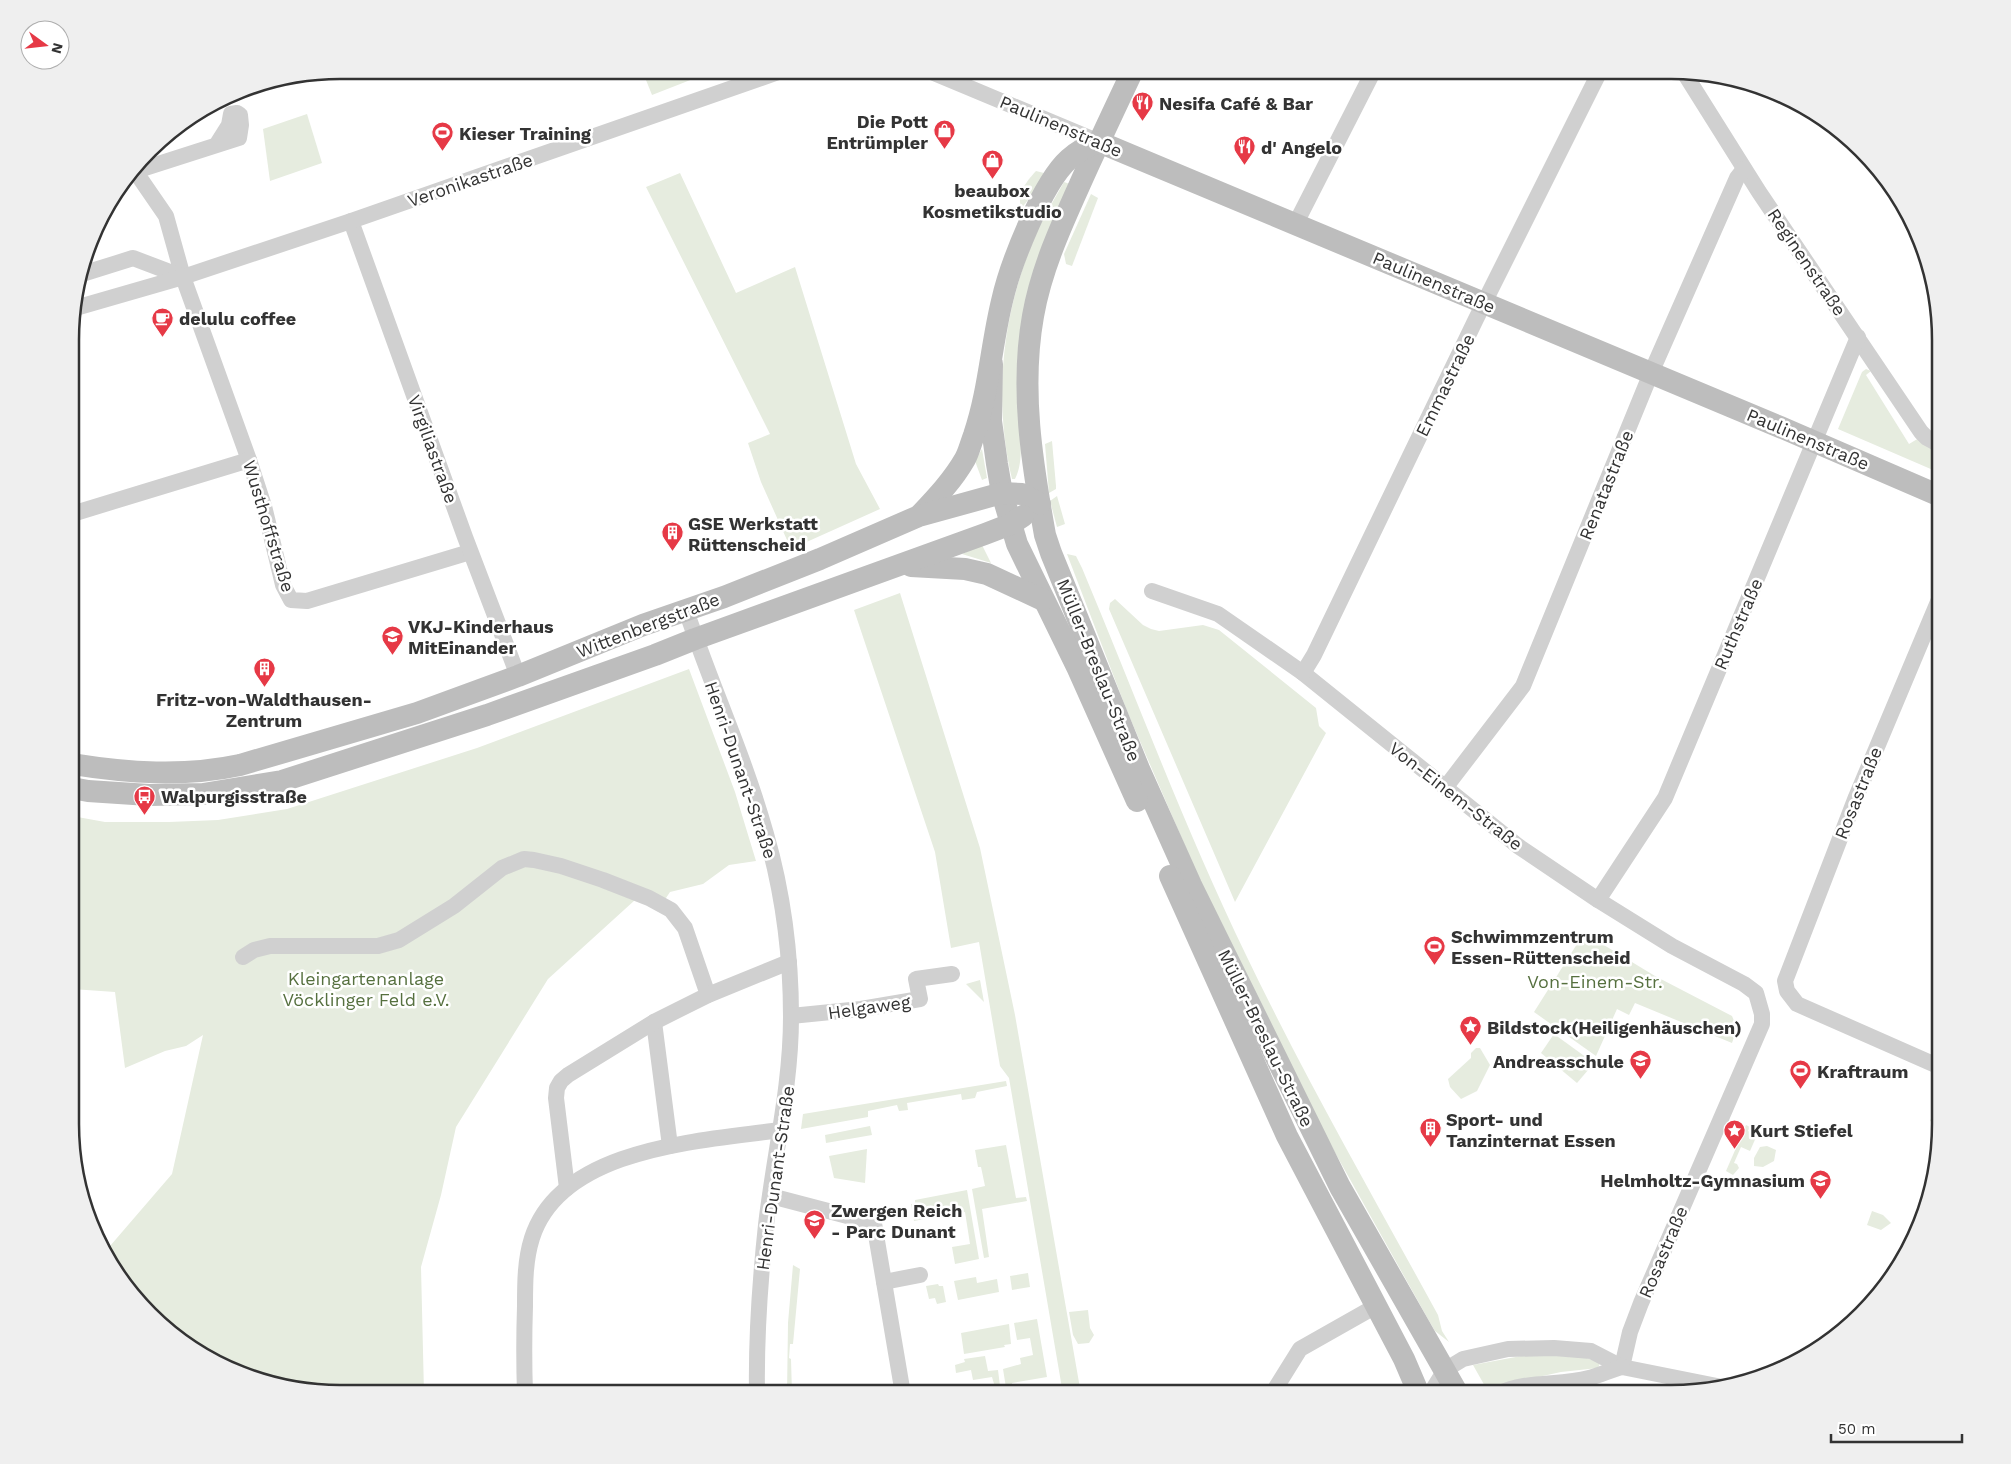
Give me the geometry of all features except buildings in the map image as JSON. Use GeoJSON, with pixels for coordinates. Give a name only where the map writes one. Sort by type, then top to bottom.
{"type":"FeatureCollection","features":[{"type":"Feature","properties":{"kind":"main road"},"geometry":{"type":"LineString","coordinates":[[1098,142],[1129,79]]}},
{"type":"Feature","properties":{"kind":"main road","name":"Paulinenstraße"},"geometry":{"type":"LineString","coordinates":[[1098,142],[1296,223],[1932,493]]}},
{"type":"Feature","properties":{"kind":"main road","name":"Müller-Breslau-Straße"},"geometry":{"type":"LineString","coordinates":[[919,516],[951,479],[965,459],[978,423],[992,364],[1001,302],[1027,229],[1042,197],[1057,173],[1068,160],[1085,146],[1098,142]]}},
{"type":"Feature","properties":{"kind":"main road","name":"Müller-Breslau-Straße"},"geometry":{"type":"LineString","coordinates":[[1098,142],[1059,232],[1045,270],[1033,315],[1028,360],[1028,413],[1040,504],[1050,550],[1139,769],[1191,885],[1340,1187],[1453,1385]]}},
{"type":"Feature","properties":{"kind":"main road","name":"Müller-Breslau-Straße"},"geometry":{"type":"LineString","coordinates":[[992,364],[991,421],[1002,493],[1017,544],[1078,669],[1287,1136],[1376,1306],[1415,1385]]}},
{"type":"Feature","properties":{"kind":"main road","name":"Wittenbergstraße"},"geometry":{"type":"LineString","coordinates":[[79,765],[116,771],[168,773],[220,769],[240,765],[417,713],[518,676],[643,625],[820,559],[919,516],[1002,493],[1022,494],[1040,504],[1011,524],[902,565],[487,715],[282,781],[203,794],[149,795],[79,789]]}},
{"type":"Feature","properties":{"kind":"main road","name":"Wittenbergstraße"},"geometry":{"type":"LineString","coordinates":[[902,565],[965,568],[988,574],[1043,600]]}},
{"type":"Feature","properties":{"kind":"street","name":"Veronikastraße"},"geometry":{"type":"LineString","coordinates":[[81,306],[183,277],[351,221],[758,79]]}},
{"type":"Feature","properties":{"kind":"street","name":"Paulinenstraße"},"geometry":{"type":"LineString","coordinates":[[948,79],[1098,142]]}},
{"type":"Feature","properties":{"kind":"street"},"geometry":{"type":"LineString","coordinates":[[1296,223],[1369,79]]}},
{"type":"Feature","properties":{"kind":"street","name":"Emmastraße"},"geometry":{"type":"LineString","coordinates":[[1303,673],[1596,79]]}},
{"type":"Feature","properties":{"kind":"street","name":"Reginenstraße"},"geometry":{"type":"LineString","coordinates":[[1689,79],[1744,168],[1921,432],[1932,440]]}},
{"type":"Feature","properties":{"kind":"street"},"geometry":{"type":"LineString","coordinates":[[144,168],[217,144]]}},
{"type":"Feature","properties":{"kind":"street","name":"Renatastraße"},"geometry":{"type":"LineString","coordinates":[[1445,788],[1523,686],[1652,373],[1737,178],[1744,168]]}},
{"type":"Feature","properties":{"kind":"street","name":"Wusthoffstraße"},"geometry":{"type":"LineString","coordinates":[[138,175],[166,216],[183,277],[264,506],[283,584],[292,600],[307,601],[470,552]]}},
{"type":"Feature","properties":{"kind":"street","name":"Virgiliastraße"},"geometry":{"type":"LineString","coordinates":[[351,221],[470,552],[518,676]]}},
{"type":"Feature","properties":{"kind":"street"},"geometry":{"type":"LineString","coordinates":[[88,272],[133,258],[183,277]]}},
{"type":"Feature","properties":{"kind":"street","name":"Ruthstraße"},"geometry":{"type":"LineString","coordinates":[[1598,900],[1665,798],[1858,337]]}},
{"type":"Feature","properties":{"kind":"street"},"geometry":{"type":"LineString","coordinates":[[79,512],[249,460]]}},
{"type":"Feature","properties":{"kind":"street","name":"Von-Einem-Straße"},"geometry":{"type":"LineString","coordinates":[[1152,591],[1218,614],[1303,673],[1518,846],[1598,900],[1672,946],[1744,984],[1756,993],[1759,1002]]}},
{"type":"Feature","properties":{"kind":"street","name":"Henri-Dunant-Straße"},"geometry":{"type":"LineString","coordinates":[[686,610],[695,639],[744,766],[766,834],[781,898],[789,962],[791,1016],[788,1081],[766,1224],[758,1327],[757,1385]]}},
{"type":"Feature","properties":{"kind":"street","name":"Rosastraße"},"geometry":{"type":"LineString","coordinates":[[1932,616],[1856,797],[1785,981],[1787,991],[1797,1004],[1932,1063]]}},
{"type":"Feature","properties":{"kind":"street"},"geometry":{"type":"LineString","coordinates":[[243,957],[254,950],[270,946],[378,946],[399,940],[454,906],[502,868],[524,859],[561,866],[603,880],[649,898],[671,910],[685,928],[708,995]]}},
{"type":"Feature","properties":{"kind":"street"},"geometry":{"type":"LineString","coordinates":[[567,1188],[556,1098],[557,1088],[562,1081],[568,1075],[654,1022],[708,995],[789,962]]}},
{"type":"Feature","properties":{"kind":"street","name":"Helgaweg"},"geometry":{"type":"LineString","coordinates":[[791,1016],[861,1009],[920,999],[916,979],[952,974]]}},
{"type":"Feature","properties":{"kind":"street","name":"Rosastraße"},"geometry":{"type":"LineString","coordinates":[[1622,1367],[1630,1332],[1641,1303],[1762,1024],[1759,1002]]}},
{"type":"Feature","properties":{"kind":"street"},"geometry":{"type":"LineString","coordinates":[[654,1022],[670,1146]]}},
{"type":"Feature","properties":{"kind":"street"},"geometry":{"type":"LineString","coordinates":[[525,1385],[524,1320],[527,1258],[532,1236],[551,1203],[567,1188],[605,1166],[629,1157],[670,1146],[780,1130]]}},
{"type":"Feature","properties":{"kind":"street"},"geometry":{"type":"LineString","coordinates":[[770,1196],[874,1223],[902,1385]]}},
{"type":"Feature","properties":{"kind":"street"},"geometry":{"type":"LineString","coordinates":[[884,1282],[920,1275]]}},
{"type":"Feature","properties":{"kind":"street"},"geometry":{"type":"LineString","coordinates":[[1278,1385],[1300,1349],[1376,1306]]}},
{"type":"Feature","properties":{"kind":"street"},"geometry":{"type":"LineString","coordinates":[[1436,1385],[1445,1370],[1463,1359],[1508,1350],[1554,1348],[1591,1351],[1622,1367],[1703,1383]]}},
{"type":"Feature","properties":{"kind":"street"},"geometry":{"type":"LineString","coordinates":[[1530,1385],[1588,1378],[1622,1367]]}},
{"type":"Feature","properties":{"kind":"green space"},"geometry":{"type":"Polygon","coordinates":[[[646,79],[693,79],[652,95],[646,79]]]}},
{"type":"Feature","properties":{"kind":"green space"},"geometry":{"type":"Polygon","coordinates":[[[307,114],[322,163],[270,181],[263,129],[307,114]]]}},
{"type":"Feature","properties":{"kind":"green space"},"geometry":{"type":"Polygon","coordinates":[[[1036,171],[1044,173],[1035,191],[1021,209],[1021,193],[1036,171]]]}},
{"type":"Feature","properties":{"kind":"green space"},"geometry":{"type":"Polygon","coordinates":[[[680,173],[736,293],[795,267],[856,464],[880,509],[791,549],[761,482],[748,443],[770,434],[646,187],[680,173]]]}},
{"type":"Feature","properties":{"kind":"green space"},"geometry":{"type":"Polygon","coordinates":[[[1064,182],[1070,184],[1019,420],[1020,465],[1015,479],[1012,479],[1006,449],[1002,388],[1008,327],[1014,297],[1034,239],[1064,182]]]}},
{"type":"Feature","properties":{"kind":"green space"},"geometry":{"type":"Polygon","coordinates":[[[1091,194],[1098,198],[1072,266],[1066,264],[1064,254],[1091,194]]]}},
{"type":"Feature","properties":{"kind":"green space"},"geometry":{"type":"Polygon","coordinates":[[[1866,369],[1871,371],[1866,375],[1909,444],[1919,438],[1932,447],[1932,470],[1838,429],[1862,372],[1866,369]]]}},
{"type":"Feature","properties":{"kind":"green space"},"geometry":{"type":"Polygon","coordinates":[[[1052,441],[1056,489],[1049,493],[1045,444],[1052,441]]]}},
{"type":"Feature","properties":{"kind":"green space"},"geometry":{"type":"Polygon","coordinates":[[[982,449],[987,478],[982,480],[975,461],[982,449]]]}},
{"type":"Feature","properties":{"kind":"green space"},"geometry":{"type":"Polygon","coordinates":[[[1057,496],[1065,524],[1057,527],[1050,501],[1057,496]]]}},
{"type":"Feature","properties":{"kind":"green space"},"geometry":{"type":"Polygon","coordinates":[[[982,545],[991,563],[962,554],[982,545]]]}},
{"type":"Feature","properties":{"kind":"green space"},"geometry":{"type":"Polygon","coordinates":[[[1067,554],[1076,556],[1082,568],[1202,860],[1246,955],[1316,1092],[1438,1315],[1442,1331],[1449,1342],[1435,1331],[1328,1140],[1198,876],[1127,711],[1067,554]]]}},
{"type":"Feature","properties":{"kind":"green space"},"geometry":{"type":"Polygon","coordinates":[[[900,593],[980,848],[1015,1015],[1079,1385],[1061,1385],[1009,1078],[1000,1066],[979,942],[951,948],[935,852],[854,610],[900,593]]]}},
{"type":"Feature","properties":{"kind":"green space"},"geometry":{"type":"Polygon","coordinates":[[[1115,599],[1143,625],[1151,629],[1159,631],[1203,625],[1219,630],[1316,708],[1319,726],[1326,733],[1235,902],[1109,609],[1110,603],[1115,599]]]}},
{"type":"Feature","properties":{"kind":"green space","name":"Kleingartenanlage Vöcklinger Feld e.V."},"geometry":{"type":"Polygon","coordinates":[[[689,669],[735,792],[756,861],[729,865],[703,884],[670,892],[660,907],[635,900],[548,979],[456,1127],[441,1195],[421,1267],[424,1385],[323,1385],[289,1380],[256,1371],[209,1350],[181,1331],[155,1309],[133,1283],[110,1247],[172,1174],[203,1035],[186,1046],[165,1051],[125,1068],[115,992],[79,989],[79,817],[105,822],[169,822],[218,820],[287,809],[477,748],[689,669]]]}},
{"type":"Feature","properties":{"kind":"green space","name":"Von-Einem-Str."},"geometry":{"type":"Polygon","coordinates":[[[1584,933],[1655,976],[1732,1016],[1737,1028],[1732,1043],[1635,1003],[1629,1015],[1617,1009],[1596,1056],[1534,1012],[1584,933]]]}},
{"type":"Feature","properties":{"kind":"green space"},"geometry":{"type":"Polygon","coordinates":[[[980,980],[984,1002],[966,984],[980,980]]]}},
{"type":"Feature","properties":{"kind":"green space"},"geometry":{"type":"Polygon","coordinates":[[[1554,1034],[1594,1063],[1577,1083],[1541,1053],[1554,1034]]]}},
{"type":"Feature","properties":{"kind":"green space"},"geometry":{"type":"Polygon","coordinates":[[[1476,1048],[1480,1048],[1490,1065],[1477,1091],[1461,1099],[1450,1087],[1448,1079],[1471,1058],[1471,1053],[1476,1048]]]}},
{"type":"Feature","properties":{"kind":"green space"},"geometry":{"type":"Polygon","coordinates":[[[1006,1081],[1007,1086],[977,1092],[975,1098],[962,1100],[961,1094],[907,1103],[908,1110],[899,1111],[897,1105],[868,1111],[868,1117],[801,1129],[803,1114],[1006,1081]]]}},
{"type":"Feature","properties":{"kind":"green space"},"geometry":{"type":"Polygon","coordinates":[[[1746,1125],[1750,1127],[1748,1131],[1757,1135],[1750,1151],[1741,1147],[1734,1163],[1739,1168],[1733,1175],[1726,1171],[1746,1125]]]}},
{"type":"Feature","properties":{"kind":"green space"},"geometry":{"type":"Polygon","coordinates":[[[870,1126],[872,1135],[826,1143],[825,1135],[870,1126]]]}},
{"type":"Feature","properties":{"kind":"green space"},"geometry":{"type":"Polygon","coordinates":[[[1006,1145],[1016,1198],[1026,1197],[1027,1201],[982,1209],[989,1257],[984,1258],[972,1189],[985,1186],[981,1167],[978,1167],[975,1150],[1006,1145]]]}},
{"type":"Feature","properties":{"kind":"green space"},"geometry":{"type":"Polygon","coordinates":[[[1767,1146],[1776,1150],[1774,1161],[1763,1167],[1754,1166],[1754,1158],[1760,1147],[1767,1146]]]}},
{"type":"Feature","properties":{"kind":"green space"},"geometry":{"type":"Polygon","coordinates":[[[867,1149],[865,1183],[834,1178],[829,1156],[867,1149]]]}},
{"type":"Feature","properties":{"kind":"green space"},"geometry":{"type":"Polygon","coordinates":[[[967,1190],[979,1259],[955,1264],[952,1247],[970,1244],[965,1212],[929,1218],[928,1213],[923,1214],[924,1219],[914,1221],[911,1204],[915,1204],[915,1200],[967,1190]]]}},
{"type":"Feature","properties":{"kind":"green space"},"geometry":{"type":"Polygon","coordinates":[[[1872,1211],[1883,1215],[1891,1223],[1881,1230],[1867,1225],[1872,1211]]]}},
{"type":"Feature","properties":{"kind":"green space"},"geometry":{"type":"Polygon","coordinates":[[[793,1265],[800,1269],[793,1344],[790,1344],[789,1358],[791,1359],[792,1385],[787,1385],[788,1323],[793,1265]]]}},
{"type":"Feature","properties":{"kind":"green space"},"geometry":{"type":"Polygon","coordinates":[[[1028,1273],[1030,1287],[1012,1290],[1010,1276],[1028,1273]]]}},
{"type":"Feature","properties":{"kind":"green space"},"geometry":{"type":"Polygon","coordinates":[[[976,1277],[977,1283],[997,1279],[999,1292],[958,1300],[954,1281],[976,1277]]]}},
{"type":"Feature","properties":{"kind":"green space"},"geometry":{"type":"Polygon","coordinates":[[[938,1284],[943,1286],[946,1302],[937,1304],[935,1298],[929,1299],[926,1286],[938,1284]]]}},
{"type":"Feature","properties":{"kind":"green space"},"geometry":{"type":"Polygon","coordinates":[[[1088,1310],[1090,1328],[1094,1335],[1089,1343],[1078,1344],[1073,1335],[1069,1312],[1088,1310]]]}},
{"type":"Feature","properties":{"kind":"green space"},"geometry":{"type":"Polygon","coordinates":[[[1037,1319],[1047,1377],[1006,1385],[1003,1369],[1021,1364],[1020,1358],[1033,1355],[1030,1338],[1017,1340],[1014,1323],[1037,1319]]]}},
{"type":"Feature","properties":{"kind":"green space"},"geometry":{"type":"Polygon","coordinates":[[[1009,1324],[1011,1344],[1004,1345],[1005,1347],[964,1354],[961,1333],[1009,1324]]]}},
{"type":"Feature","properties":{"kind":"green space"},"geometry":{"type":"Polygon","coordinates":[[[1579,1355],[1600,1363],[1598,1368],[1561,1372],[1500,1385],[1484,1385],[1473,1365],[1521,1356],[1579,1355]]]}},
{"type":"Feature","properties":{"kind":"green space"},"geometry":{"type":"Polygon","coordinates":[[[985,1356],[988,1371],[998,1370],[1000,1385],[994,1385],[992,1377],[973,1380],[971,1370],[956,1373],[955,1365],[965,1362],[964,1359],[985,1356]]]}},
{"type":"Feature","properties":{"kind":"place","name":"Nesifa Café & Bar"},"geometry":{"type":"Point","coordinates":[1143,122]}},
{"type":"Feature","properties":{"kind":"place","name":"Die Pott Entrümpler"},"geometry":{"type":"Point","coordinates":[944,150]}},
{"type":"Feature","properties":{"kind":"place","name":"Kieser Training"},"geometry":{"type":"Point","coordinates":[443,152]}},
{"type":"Feature","properties":{"kind":"place","name":"d' Angelo"},"geometry":{"type":"Point","coordinates":[1245,166]}},
{"type":"Feature","properties":{"kind":"place","name":"beaubox Kosmetikstudio"},"geometry":{"type":"Point","coordinates":[992,179]}},
{"type":"Feature","properties":{"kind":"place","name":"delulu coffee"},"geometry":{"type":"Point","coordinates":[163,337]}},
{"type":"Feature","properties":{"kind":"place","name":"GSE Werkstatt Rüttenscheid"},"geometry":{"type":"Point","coordinates":[672,552]}},
{"type":"Feature","properties":{"kind":"place","name":"VKJ-Kinderhaus MitEinander"},"geometry":{"type":"Point","coordinates":[392,655]}},
{"type":"Feature","properties":{"kind":"place","name":"Fritz-von-Waldthausen- Zentrum"},"geometry":{"type":"Point","coordinates":[264,688]}},
{"type":"Feature","properties":{"kind":"place","name":"Walpurgisstraße"},"geometry":{"type":"Point","coordinates":[145,815]}},
{"type":"Feature","properties":{"kind":"place","name":"Schwimmzentrum Essen-Rüttenscheid"},"geometry":{"type":"Point","coordinates":[1435,965]}},
{"type":"Feature","properties":{"kind":"place","name":"Bildstock(Heiligenhäuschen)"},"geometry":{"type":"Point","coordinates":[1471,1046]}},
{"type":"Feature","properties":{"kind":"place","name":"Andreasschule"},"geometry":{"type":"Point","coordinates":[1640,1080]}},
{"type":"Feature","properties":{"kind":"place","name":"Kraftraum"},"geometry":{"type":"Point","coordinates":[1801,1090]}},
{"type":"Feature","properties":{"kind":"place","name":"Sport- und Tanzinternat Essen"},"geometry":{"type":"Point","coordinates":[1430,1148]}},
{"type":"Feature","properties":{"kind":"place","name":"Kurt Stiefel"},"geometry":{"type":"Point","coordinates":[1734,1149]}},
{"type":"Feature","properties":{"kind":"place","name":"Helmholtz-Gymnasium"},"geometry":{"type":"Point","coordinates":[1821,1199]}},
{"type":"Feature","properties":{"kind":"place","name":"Zwergen Reich - Parc Dunant"},"geometry":{"type":"Point","coordinates":[815,1239]}}]}
